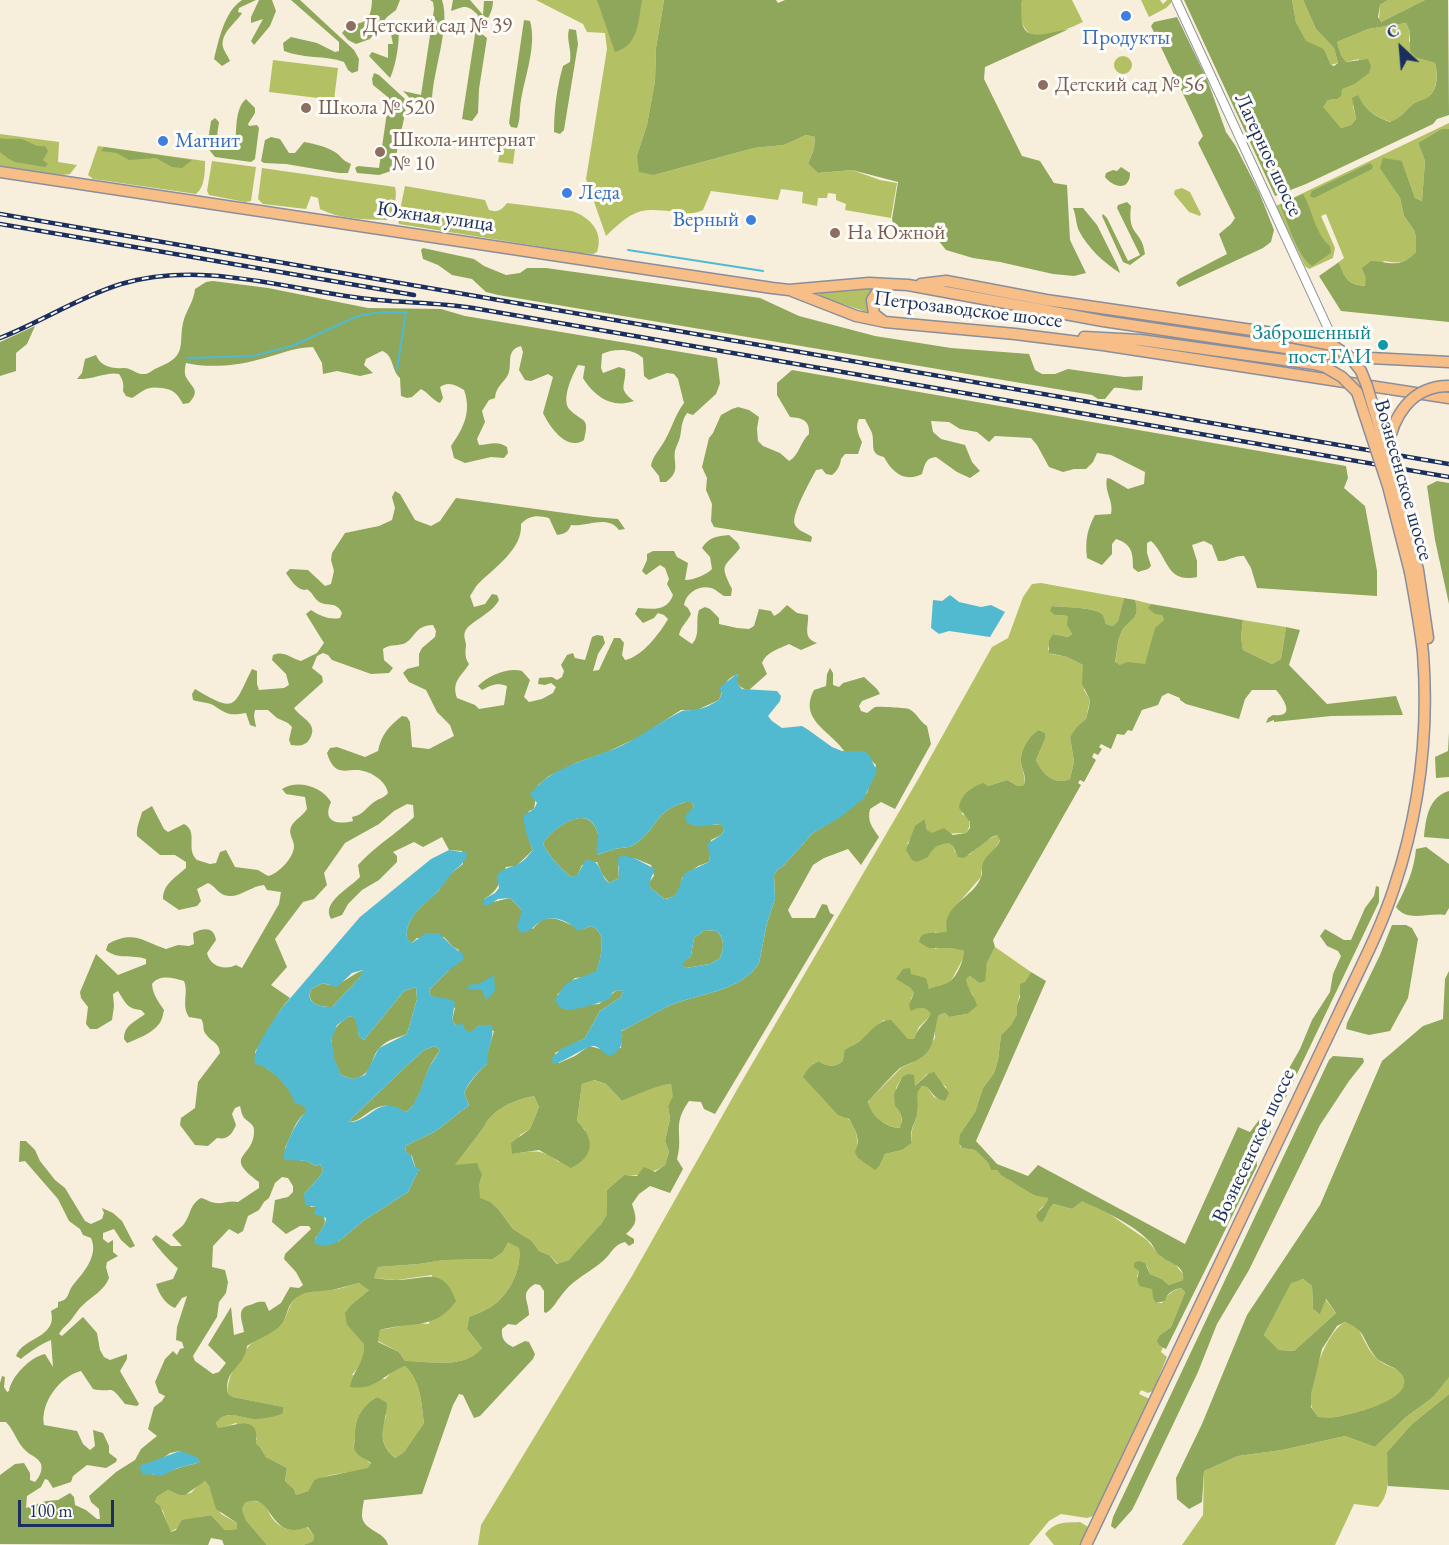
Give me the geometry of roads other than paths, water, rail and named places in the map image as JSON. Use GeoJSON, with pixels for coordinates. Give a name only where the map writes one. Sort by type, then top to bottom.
{"type":"FeatureCollection","features":[{"type":"Feature","properties":{"kind":"main road","name":"Южная улица"},"geometry":{"type":"LineString","coordinates":[[0,172],[789,290]]}},
{"type":"Feature","properties":{"kind":"main road","name":"Вознесенское шоссе"},"geometry":{"type":"LineString","coordinates":[[908,285],[946,281],[1046,300],[1266,332],[1332,345],[1350,357],[1367,386],[1387,453],[1414,571],[1423,653],[1422,751],[1416,802],[1394,890],[1378,929],[1086,1545]]}},
{"type":"Feature","properties":{"kind":"main road","name":"Петрозаводское шоссе"},"geometry":{"type":"LineString","coordinates":[[789,290],[869,283],[908,285],[1103,321],[1341,356],[1449,362]]}},
{"type":"Feature","properties":{"kind":"main road"},"geometry":{"type":"LineString","coordinates":[[885,322],[874,314],[872,300],[879,289],[891,285]]}},
{"type":"Feature","properties":{"kind":"main road","name":"Петрозаводское шоссе"},"geometry":{"type":"LineString","coordinates":[[789,290],[856,316],[885,322],[1015,334],[1449,398]]}},
{"type":"Feature","properties":{"kind":"main road","name":"Вознесенское шоссе"},"geometry":{"type":"LineString","coordinates":[[1015,334],[1140,340],[1314,364],[1342,376],[1357,392],[1414,571]]}},
{"type":"Feature","properties":{"kind":"main road","name":"Вознесенское шоссе"},"geometry":{"type":"LineString","coordinates":[[1387,453],[1392,427],[1404,406],[1427,390],[1449,386]]}},
{"type":"Feature","properties":{"kind":"street","name":"Лагерное шоссе"},"geometry":{"type":"LineString","coordinates":[[1176,0],[1341,356]]}},
{"type":"Feature","properties":{"kind":"street"},"geometry":{"type":"LineString","coordinates":[[1306,351],[1317,347],[1321,342],[1326,325]]}},
{"type":"Feature","properties":{"kind":"water"},"geometry":{"type":"Polygon","coordinates":[[[950,595],[959,602],[981,607],[991,605],[1005,612],[990,637],[949,631],[939,634],[931,628],[933,600],[942,601],[950,595]]]}},
{"type":"Feature","properties":{"kind":"water"},"geometry":{"type":"Polygon","coordinates":[[[738,673],[737,682],[742,689],[777,691],[781,696],[780,701],[768,716],[772,721],[782,728],[802,726],[832,747],[842,751],[864,751],[869,755],[877,771],[864,798],[842,816],[813,833],[777,870],[774,875],[775,899],[767,923],[759,963],[751,973],[731,986],[671,1005],[621,1031],[621,1046],[610,1056],[591,1046],[553,1064],[552,1058],[561,1049],[585,1038],[600,1011],[621,997],[623,991],[617,990],[612,993],[610,999],[595,1004],[570,1010],[563,1009],[555,1001],[564,987],[573,980],[597,970],[602,945],[600,933],[591,926],[578,931],[564,921],[548,918],[529,931],[521,933],[517,927],[522,910],[510,898],[498,899],[489,905],[483,905],[484,899],[499,888],[497,876],[499,873],[520,863],[533,850],[526,833],[524,819],[524,815],[534,809],[537,803],[530,794],[550,776],[562,769],[623,745],[682,711],[706,707],[714,703],[719,700],[722,693],[719,688],[738,673]],[[686,802],[667,810],[642,838],[629,847],[598,855],[598,837],[593,823],[579,818],[562,825],[543,843],[551,857],[571,877],[577,875],[586,860],[591,860],[597,864],[609,883],[619,878],[618,859],[622,855],[634,858],[655,869],[650,887],[664,899],[669,898],[676,893],[685,873],[709,862],[707,844],[721,835],[724,830],[721,824],[694,826],[690,824],[686,821],[686,815],[694,807],[692,802],[686,802]],[[705,930],[694,938],[691,956],[682,964],[686,968],[710,964],[720,958],[723,940],[717,931],[705,930]]]}},
{"type":"Feature","properties":{"kind":"water"},"geometry":{"type":"Polygon","coordinates":[[[449,850],[468,853],[466,859],[441,888],[417,911],[409,924],[407,939],[412,943],[426,933],[439,933],[463,954],[463,960],[429,990],[431,996],[455,1002],[452,1020],[456,1025],[463,1024],[465,1030],[470,1032],[480,1025],[492,1025],[487,1064],[474,1077],[464,1093],[469,1105],[436,1131],[405,1146],[415,1167],[421,1170],[417,1173],[408,1192],[363,1221],[338,1242],[326,1246],[314,1244],[326,1218],[314,1214],[316,1207],[305,1205],[304,1194],[321,1175],[323,1169],[320,1164],[315,1166],[307,1161],[284,1160],[291,1135],[305,1113],[305,1107],[294,1102],[279,1078],[261,1065],[255,1064],[256,1051],[281,1009],[360,917],[431,859],[449,850]],[[363,970],[352,973],[337,987],[323,983],[311,989],[310,998],[315,1004],[332,1007],[360,977],[363,970]],[[416,987],[404,991],[364,1040],[359,1036],[355,1018],[350,1016],[337,1025],[331,1041],[334,1058],[341,1075],[353,1079],[365,1075],[379,1048],[407,1034],[417,999],[416,987]],[[435,1046],[424,1050],[348,1122],[363,1118],[381,1107],[396,1107],[406,1112],[410,1109],[440,1050],[435,1046]]]}},
{"type":"Feature","properties":{"kind":"water"},"geometry":{"type":"Polygon","coordinates":[[[494,975],[495,991],[486,1000],[482,990],[466,989],[473,983],[477,985],[494,975]]]}},
{"type":"Feature","properties":{"kind":"water"},"geometry":{"type":"Polygon","coordinates":[[[180,1451],[197,1457],[201,1462],[178,1468],[161,1476],[143,1475],[139,1466],[180,1451]]]}},
{"type":"Feature","properties":{"kind":"waterway"},"geometry":{"type":"LineString","coordinates":[[628,250],[763,271]]}},
{"type":"Feature","properties":{"kind":"waterway"},"geometry":{"type":"LineString","coordinates":[[187,358],[253,356],[292,346],[358,316],[381,312],[406,312],[397,369]]}},
{"type":"Feature","properties":{"kind":"railway"},"geometry":{"type":"LineString","coordinates":[[0,214],[1449,464]]}},
{"type":"Feature","properties":{"kind":"railway"},"geometry":{"type":"LineString","coordinates":[[0,224],[414,295]]}},
{"type":"Feature","properties":{"kind":"railway"},"geometry":{"type":"LineString","coordinates":[[0,338],[105,289],[121,284],[153,277],[217,276],[346,296],[473,308],[1449,477]]}},
{"type":"Feature","properties":{"kind":"place","name":"Продукты"},"geometry":{"type":"Point","coordinates":[1126,16]}},
{"type":"Feature","properties":{"kind":"place","name":"Детский сад № 39"},"geometry":{"type":"Point","coordinates":[351,26]}},
{"type":"Feature","properties":{"kind":"place","name":"Детский сад № 56"},"geometry":{"type":"Point","coordinates":[1043,85]}},
{"type":"Feature","properties":{"kind":"place","name":"Школа № 520"},"geometry":{"type":"Point","coordinates":[306,108]}},
{"type":"Feature","properties":{"kind":"place","name":"Магнит"},"geometry":{"type":"Point","coordinates":[163,141]}},
{"type":"Feature","properties":{"kind":"place","name":"Школа-интернат № 10"},"geometry":{"type":"Point","coordinates":[380,152]}},
{"type":"Feature","properties":{"kind":"place","name":"Леда"},"geometry":{"type":"Point","coordinates":[567,193]}},
{"type":"Feature","properties":{"kind":"place","name":"Верный"},"geometry":{"type":"Point","coordinates":[751,220]}},
{"type":"Feature","properties":{"kind":"place","name":"На Южной"},"geometry":{"type":"Point","coordinates":[835,233]}},
{"type":"Feature","properties":{"kind":"place","name":"Заброшенный пост ГАИ"},"geometry":{"type":"Point","coordinates":[1383,345]}}]}
